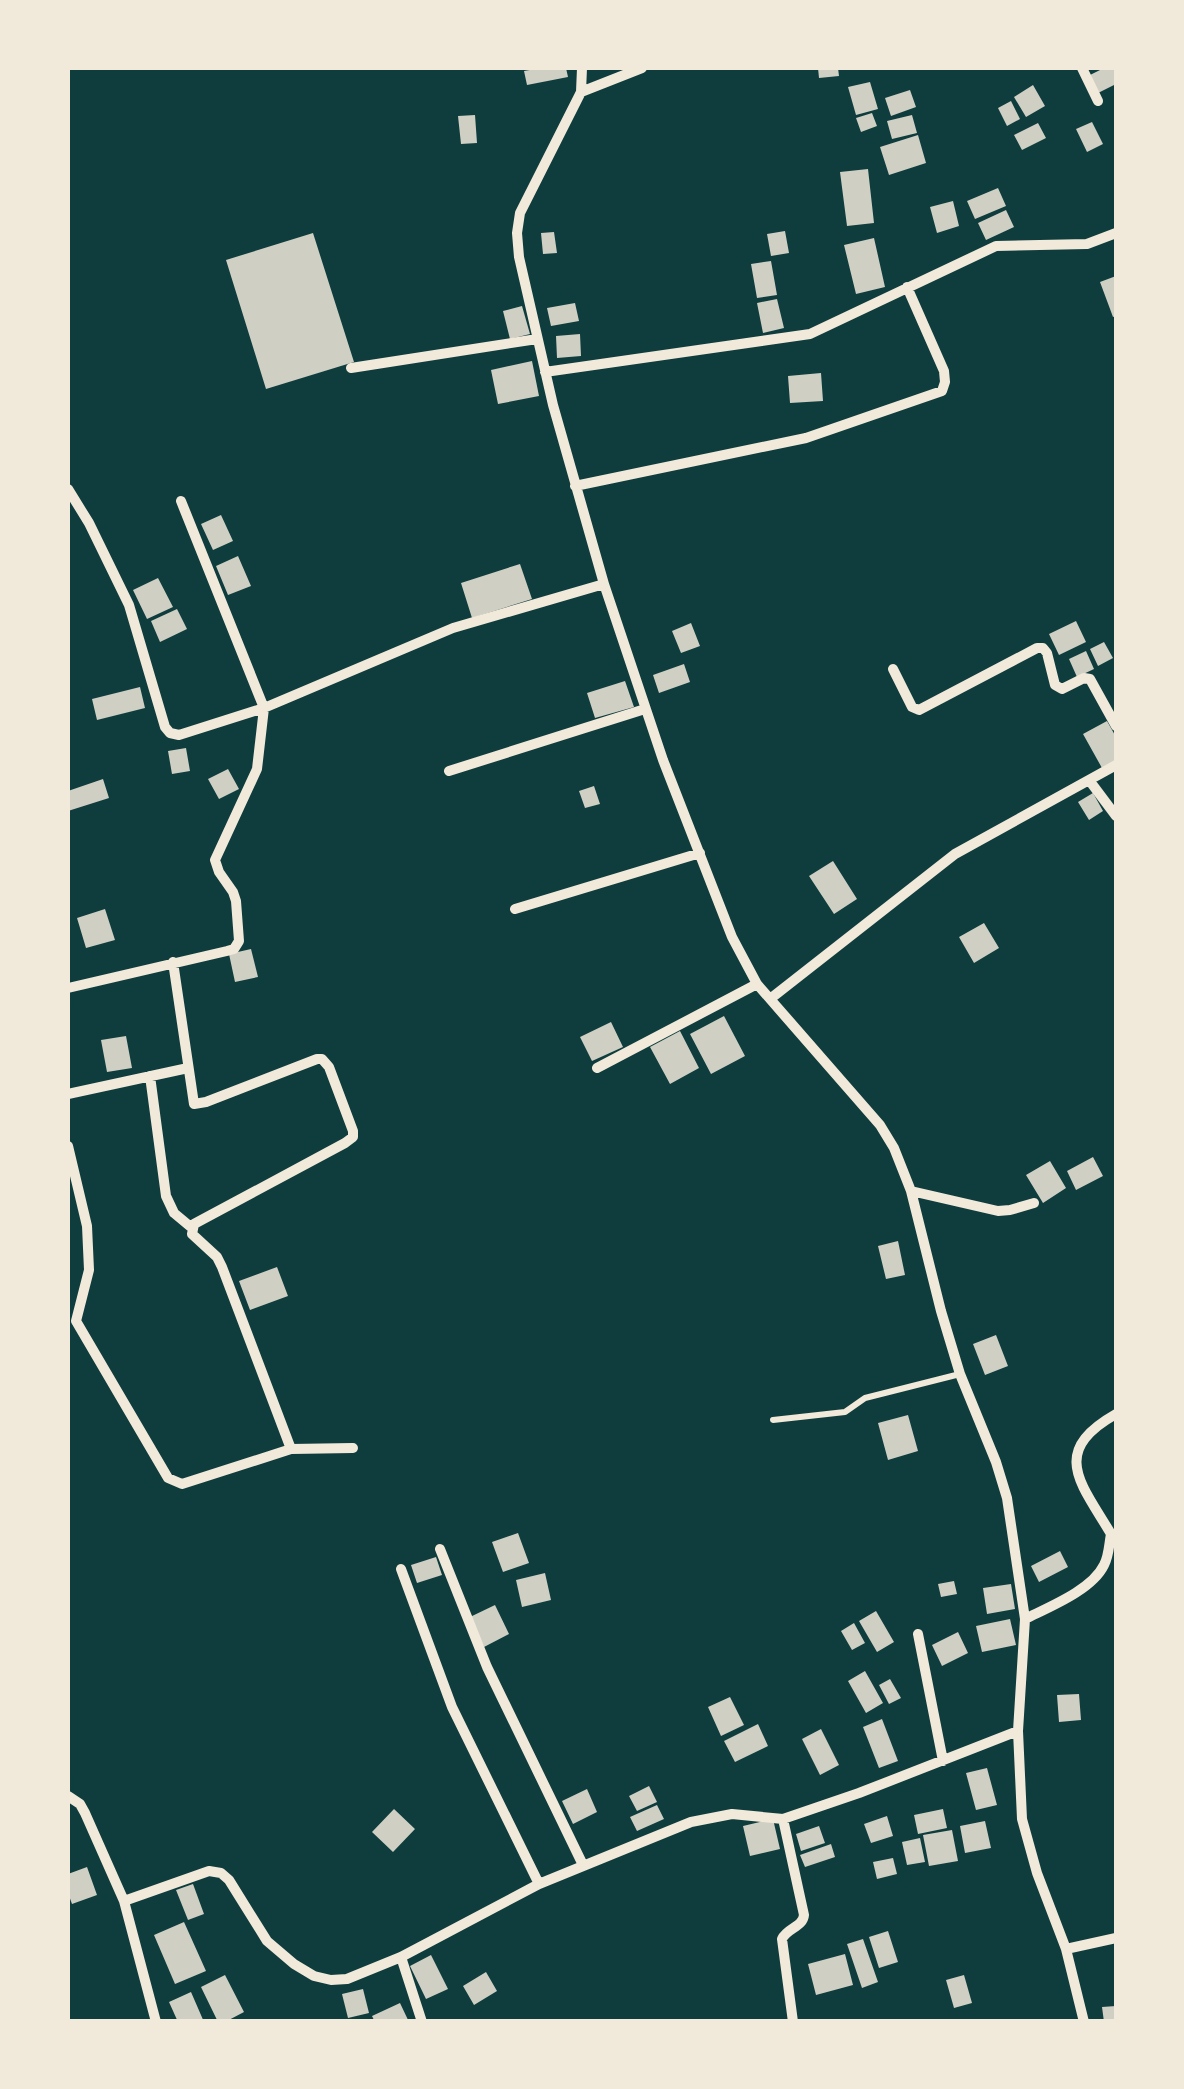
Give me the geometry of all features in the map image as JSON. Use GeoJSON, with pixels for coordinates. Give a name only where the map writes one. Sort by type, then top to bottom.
{"type":"FeatureCollection","features":[{"type":"Feature","properties":{"kind":"street"},"geometry":{"type":"LineString","coordinates":[[582,68],[581,92],[518,223],[519,257],[545,372],[604,584],[678,799],[732,937],[757,984],[880,1125],[912,1191],[960,1374],[1007,1498],[1025,1619],[1018,1732],[1022,1819],[1028,1849],[1066,1948],[1084,2022]]}},
{"type":"Feature","properties":{"kind":"street"},"geometry":{"type":"LineString","coordinates":[[581,92],[642,68]]}},
{"type":"Feature","properties":{"kind":"street"},"geometry":{"type":"LineString","coordinates":[[1082,68],[1098,101]]}},
{"type":"Feature","properties":{"kind":"street"},"geometry":{"type":"LineString","coordinates":[[545,372],[810,334],[996,246],[1087,244],[1116,233]]}},
{"type":"Feature","properties":{"kind":"street"},"geometry":{"type":"LineString","coordinates":[[575,486],[825,433],[942,391],[944,371],[907,287]]}},
{"type":"Feature","properties":{"kind":"street"},"geometry":{"type":"LineString","coordinates":[[351,368],[537,339]]}},
{"type":"Feature","properties":{"kind":"street"},"geometry":{"type":"LineString","coordinates":[[68,489],[129,604],[165,727],[179,735],[264,708],[453,628],[604,584]]}},
{"type":"Feature","properties":{"kind":"street"},"geometry":{"type":"LineString","coordinates":[[68,988],[227,951],[238,945],[235,897],[215,860],[257,769],[264,708],[182,501]]}},
{"type":"Feature","properties":{"kind":"street"},"geometry":{"type":"LineString","coordinates":[[893,669],[912,707],[919,710],[1043,648],[1058,688],[1090,679],[1116,726]]}},
{"type":"Feature","properties":{"kind":"street"},"geometry":{"type":"LineString","coordinates":[[449,771],[646,710]]}},
{"type":"Feature","properties":{"kind":"street"},"geometry":{"type":"LineString","coordinates":[[770,998],[955,854],[1116,765]]}},
{"type":"Feature","properties":{"kind":"street"},"geometry":{"type":"LineString","coordinates":[[1089,780],[1116,816]]}},
{"type":"Feature","properties":{"kind":"street"},"geometry":{"type":"LineString","coordinates":[[515,908],[700,853]]}},
{"type":"Feature","properties":{"kind":"street"},"geometry":{"type":"LineString","coordinates":[[173,962],[192,1101],[198,1105],[322,1059],[330,1067],[353,1130],[345,1143],[192,1228]]}},
{"type":"Feature","properties":{"kind":"street"},"geometry":{"type":"LineString","coordinates":[[598,1068],[757,984]]}},
{"type":"Feature","properties":{"kind":"street"},"geometry":{"type":"LineString","coordinates":[[68,1094],[188,1068]]}},
{"type":"Feature","properties":{"kind":"street"},"geometry":{"type":"LineString","coordinates":[[150,1076],[166,1196],[174,1212],[192,1228],[222,1267],[291,1448]]}},
{"type":"Feature","properties":{"kind":"street"},"geometry":{"type":"LineString","coordinates":[[68,1146],[88,1226],[88,1270],[76,1320],[162,1472],[174,1483],[182,1484],[291,1448],[354,1448]]}},
{"type":"Feature","properties":{"kind":"street"},"geometry":{"type":"LineString","coordinates":[[912,1191],[998,1211],[1034,1202]]}},
{"type":"Feature","properties":{"kind":"street"},"geometry":{"type":"LineString","coordinates":[[1025,1619],[1085,1586],[1098,1576],[1106,1562],[1114,1536],[1080,1482],[1076,1465],[1082,1440],[1116,1414]]}},
{"type":"Feature","properties":{"kind":"street"},"geometry":{"type":"LineString","coordinates":[[440,1549],[487,1668],[583,1865]]}},
{"type":"Feature","properties":{"kind":"street"},"geometry":{"type":"LineString","coordinates":[[402,1569],[452,1707],[539,1884]]}},
{"type":"Feature","properties":{"kind":"street"},"geometry":{"type":"LineString","coordinates":[[918,1634],[943,1761]]}},
{"type":"Feature","properties":{"kind":"street"},"geometry":{"type":"LineString","coordinates":[[124,1902],[209,1871],[221,1873],[267,1941],[294,1964],[314,1976],[347,1979],[401,1957],[539,1884],[710,1817],[732,1814],[783,1819],[1018,1732]]}},
{"type":"Feature","properties":{"kind":"street"},"geometry":{"type":"LineString","coordinates":[[68,1796],[85,1813],[124,1902],[156,2022]]}},
{"type":"Feature","properties":{"kind":"street"},"geometry":{"type":"LineString","coordinates":[[783,1819],[804,1915],[802,1923],[782,1939],[793,2022]]}},
{"type":"Feature","properties":{"kind":"street"},"geometry":{"type":"LineString","coordinates":[[1066,1948],[1116,1938]]}},
{"type":"Feature","properties":{"kind":"street"},"geometry":{"type":"LineString","coordinates":[[401,1957],[422,2022]]}},
{"type":"Feature","properties":{"kind":"lane"},"geometry":{"type":"LineString","coordinates":[[772,1420],[845,1412],[865,1398],[960,1374]]}},
{"type":"Feature","properties":{"kind":"building"},"geometry":{"type":"Polygon","coordinates":[[[566,68],[568,77],[527,85],[524,71],[566,68]]]}},
{"type":"Feature","properties":{"kind":"building"},"geometry":{"type":"Polygon","coordinates":[[[818,68],[838,68],[839,76],[819,78],[818,68]]]}},
{"type":"Feature","properties":{"kind":"building"},"geometry":{"type":"Polygon","coordinates":[[[1104,68],[1116,68],[1116,84],[1098,93],[1090,75],[1104,68]]]}},
{"type":"Feature","properties":{"kind":"building"},"geometry":{"type":"Polygon","coordinates":[[[870,82],[878,109],[856,115],[848,87],[870,82]]]}},
{"type":"Feature","properties":{"kind":"building"},"geometry":{"type":"Polygon","coordinates":[[[1033,85],[1045,106],[1026,117],[1014,97],[1033,85]]]}},
{"type":"Feature","properties":{"kind":"building"},"geometry":{"type":"Polygon","coordinates":[[[910,90],[916,107],[891,116],[885,98],[910,90]]]}},
{"type":"Feature","properties":{"kind":"building"},"geometry":{"type":"Polygon","coordinates":[[[1011,101],[1020,119],[1007,126],[998,108],[1011,101]]]}},
{"type":"Feature","properties":{"kind":"building"},"geometry":{"type":"Polygon","coordinates":[[[872,113],[877,126],[861,132],[856,118],[872,113]]]}},
{"type":"Feature","properties":{"kind":"building"},"geometry":{"type":"Polygon","coordinates":[[[475,115],[477,143],[461,144],[458,116],[475,115]]]}},
{"type":"Feature","properties":{"kind":"building"},"geometry":{"type":"Polygon","coordinates":[[[912,115],[917,133],[892,139],[887,121],[912,115]]]}},
{"type":"Feature","properties":{"kind":"building"},"geometry":{"type":"Polygon","coordinates":[[[1092,122],[1103,144],[1087,152],[1076,129],[1092,122]]]}},
{"type":"Feature","properties":{"kind":"building"},"geometry":{"type":"Polygon","coordinates":[[[1038,123],[1046,138],[1022,150],[1014,135],[1038,123]]]}},
{"type":"Feature","properties":{"kind":"building"},"geometry":{"type":"Polygon","coordinates":[[[918,135],[926,163],[889,175],[880,147],[918,135]]]}},
{"type":"Feature","properties":{"kind":"building"},"geometry":{"type":"Polygon","coordinates":[[[868,169],[874,223],[847,226],[840,172],[868,169]]]}},
{"type":"Feature","properties":{"kind":"building"},"geometry":{"type":"Polygon","coordinates":[[[998,188],[1006,206],[975,219],[967,201],[998,188]]]}},
{"type":"Feature","properties":{"kind":"building"},"geometry":{"type":"Polygon","coordinates":[[[953,201],[959,226],[937,233],[930,207],[953,201]]]}},
{"type":"Feature","properties":{"kind":"building"},"geometry":{"type":"Polygon","coordinates":[[[1006,210],[1014,227],[986,240],[978,223],[1006,210]]]}},
{"type":"Feature","properties":{"kind":"building"},"geometry":{"type":"Polygon","coordinates":[[[785,231],[789,253],[771,256],[767,234],[785,231]]]}},
{"type":"Feature","properties":{"kind":"building"},"geometry":{"type":"Polygon","coordinates":[[[554,232],[557,253],[543,254],[541,233],[554,232]]]}},
{"type":"Feature","properties":{"kind":"building"},"geometry":{"type":"Polygon","coordinates":[[[313,233],[354,362],[266,389],[226,260],[313,233]]]}},
{"type":"Feature","properties":{"kind":"building"},"geometry":{"type":"Polygon","coordinates":[[[874,238],[885,287],[856,294],[844,245],[874,238]]]}},
{"type":"Feature","properties":{"kind":"building"},"geometry":{"type":"Polygon","coordinates":[[[771,261],[777,295],[757,298],[751,264],[771,261]]]}},
{"type":"Feature","properties":{"kind":"building"},"geometry":{"type":"Polygon","coordinates":[[[1116,276],[1116,316],[1113,317],[1100,282],[1116,276]]]}},
{"type":"Feature","properties":{"kind":"building"},"geometry":{"type":"Polygon","coordinates":[[[777,299],[784,328],[763,333],[757,303],[777,299]]]}},
{"type":"Feature","properties":{"kind":"building"},"geometry":{"type":"Polygon","coordinates":[[[575,303],[579,321],[551,326],[547,308],[575,303]]]}},
{"type":"Feature","properties":{"kind":"building"},"geometry":{"type":"Polygon","coordinates":[[[522,306],[530,334],[510,339],[503,311],[522,306]]]}},
{"type":"Feature","properties":{"kind":"building"},"geometry":{"type":"Polygon","coordinates":[[[580,334],[581,356],[557,358],[556,336],[580,334]]]}},
{"type":"Feature","properties":{"kind":"building"},"geometry":{"type":"Polygon","coordinates":[[[532,361],[539,396],[498,404],[491,370],[532,361]]]}},
{"type":"Feature","properties":{"kind":"building"},"geometry":{"type":"Polygon","coordinates":[[[821,373],[823,401],[790,403],[788,376],[821,373]]]}},
{"type":"Feature","properties":{"kind":"building"},"geometry":{"type":"Polygon","coordinates":[[[221,515],[233,541],[213,550],[201,524],[221,515]]]}},
{"type":"Feature","properties":{"kind":"building"},"geometry":{"type":"Polygon","coordinates":[[[238,556],[251,586],[228,595],[216,566],[238,556]]]}},
{"type":"Feature","properties":{"kind":"building"},"geometry":{"type":"Polygon","coordinates":[[[520,564],[532,599],[472,618],[461,583],[520,564]]]}},
{"type":"Feature","properties":{"kind":"building"},"geometry":{"type":"Polygon","coordinates":[[[158,578],[173,607],[147,619],[133,590],[158,578]]]}},
{"type":"Feature","properties":{"kind":"building"},"geometry":{"type":"Polygon","coordinates":[[[177,609],[187,629],[160,642],[151,621],[177,609]]]}},
{"type":"Feature","properties":{"kind":"building"},"geometry":{"type":"Polygon","coordinates":[[[1076,621],[1086,642],[1059,655],[1049,634],[1076,621]]]}},
{"type":"Feature","properties":{"kind":"building"},"geometry":{"type":"Polygon","coordinates":[[[691,623],[700,646],[681,653],[672,631],[691,623]]]}},
{"type":"Feature","properties":{"kind":"building"},"geometry":{"type":"Polygon","coordinates":[[[1104,642],[1113,658],[1098,666],[1090,649],[1104,642]]]}},
{"type":"Feature","properties":{"kind":"building"},"geometry":{"type":"Polygon","coordinates":[[[1086,651],[1094,669],[1077,677],[1069,659],[1086,651]]]}},
{"type":"Feature","properties":{"kind":"building"},"geometry":{"type":"Polygon","coordinates":[[[684,664],[690,682],[659,693],[653,675],[684,664]]]}},
{"type":"Feature","properties":{"kind":"building"},"geometry":{"type":"Polygon","coordinates":[[[625,681],[634,707],[595,718],[587,693],[625,681]]]}},
{"type":"Feature","properties":{"kind":"building"},"geometry":{"type":"Polygon","coordinates":[[[140,687],[145,708],[97,720],[92,699],[140,687]]]}},
{"type":"Feature","properties":{"kind":"building"},"geometry":{"type":"Polygon","coordinates":[[[1107,721],[1116,737],[1116,760],[1102,768],[1083,734],[1107,721]]]}},
{"type":"Feature","properties":{"kind":"building"},"geometry":{"type":"Polygon","coordinates":[[[186,748],[190,771],[172,774],[168,751],[186,748]]]}},
{"type":"Feature","properties":{"kind":"building"},"geometry":{"type":"Polygon","coordinates":[[[228,769],[239,789],[219,799],[208,779],[228,769]]]}},
{"type":"Feature","properties":{"kind":"building"},"geometry":{"type":"Polygon","coordinates":[[[103,779],[109,798],[68,811],[68,791],[103,779]]]}},
{"type":"Feature","properties":{"kind":"building"},"geometry":{"type":"Polygon","coordinates":[[[594,786],[600,804],[585,808],[579,791],[594,786]]]}},
{"type":"Feature","properties":{"kind":"building"},"geometry":{"type":"Polygon","coordinates":[[[1093,793],[1103,811],[1089,820],[1078,802],[1093,793]]]}},
{"type":"Feature","properties":{"kind":"building"},"geometry":{"type":"Polygon","coordinates":[[[833,861],[857,899],[834,914],[809,876],[833,861]]]}},
{"type":"Feature","properties":{"kind":"building"},"geometry":{"type":"Polygon","coordinates":[[[105,909],[115,940],[86,948],[77,918],[105,909]]]}},
{"type":"Feature","properties":{"kind":"building"},"geometry":{"type":"Polygon","coordinates":[[[984,923],[999,948],[974,963],[959,937],[984,923]]]}},
{"type":"Feature","properties":{"kind":"building"},"geometry":{"type":"Polygon","coordinates":[[[251,949],[258,977],[235,982],[229,954],[251,949]]]}},
{"type":"Feature","properties":{"kind":"building"},"geometry":{"type":"Polygon","coordinates":[[[724,1016],[745,1056],[711,1074],[690,1034],[724,1016]]]}},
{"type":"Feature","properties":{"kind":"building"},"geometry":{"type":"Polygon","coordinates":[[[611,1022],[623,1047],[592,1061],[580,1037],[611,1022]]]}},
{"type":"Feature","properties":{"kind":"building"},"geometry":{"type":"Polygon","coordinates":[[[680,1031],[699,1068],[670,1084],[650,1047],[680,1031]]]}},
{"type":"Feature","properties":{"kind":"building"},"geometry":{"type":"Polygon","coordinates":[[[126,1036],[132,1068],[107,1072],[101,1040],[126,1036]]]}},
{"type":"Feature","properties":{"kind":"building"},"geometry":{"type":"Polygon","coordinates":[[[1093,1157],[1103,1176],[1076,1190],[1067,1171],[1093,1157]]]}},
{"type":"Feature","properties":{"kind":"building"},"geometry":{"type":"Polygon","coordinates":[[[1050,1161],[1066,1188],[1043,1203],[1026,1175],[1050,1161]]]}},
{"type":"Feature","properties":{"kind":"building"},"geometry":{"type":"Polygon","coordinates":[[[898,1241],[905,1275],[886,1279],[878,1246],[898,1241]]]}},
{"type":"Feature","properties":{"kind":"building"},"geometry":{"type":"Polygon","coordinates":[[[277,1267],[288,1296],[250,1310],[239,1281],[277,1267]]]}},
{"type":"Feature","properties":{"kind":"building"},"geometry":{"type":"Polygon","coordinates":[[[996,1335],[1008,1366],[985,1375],[973,1344],[996,1335]]]}},
{"type":"Feature","properties":{"kind":"building"},"geometry":{"type":"Polygon","coordinates":[[[908,1415],[918,1451],[888,1460],[878,1423],[908,1415]]]}},
{"type":"Feature","properties":{"kind":"building"},"geometry":{"type":"Polygon","coordinates":[[[518,1533],[529,1563],[503,1572],[492,1542],[518,1533]]]}},
{"type":"Feature","properties":{"kind":"building"},"geometry":{"type":"Polygon","coordinates":[[[1060,1551],[1068,1567],[1039,1582],[1031,1566],[1060,1551]]]}},
{"type":"Feature","properties":{"kind":"building"},"geometry":{"type":"Polygon","coordinates":[[[436,1557],[442,1575],[417,1583],[411,1565],[436,1557]]]}},
{"type":"Feature","properties":{"kind":"building"},"geometry":{"type":"Polygon","coordinates":[[[545,1573],[551,1600],[522,1607],[516,1580],[545,1573]]]}},
{"type":"Feature","properties":{"kind":"building"},"geometry":{"type":"Polygon","coordinates":[[[954,1581],[957,1594],[941,1597],[938,1584],[954,1581]]]}},
{"type":"Feature","properties":{"kind":"building"},"geometry":{"type":"Polygon","coordinates":[[[1011,1584],[1015,1609],[987,1614],[983,1588],[1011,1584]]]}},
{"type":"Feature","properties":{"kind":"building"},"geometry":{"type":"Polygon","coordinates":[[[495,1605],[509,1634],[484,1647],[470,1617],[495,1605]]]}},
{"type":"Feature","properties":{"kind":"building"},"geometry":{"type":"Polygon","coordinates":[[[876,1611],[894,1642],[877,1652],[859,1621],[876,1611]]]}},
{"type":"Feature","properties":{"kind":"building"},"geometry":{"type":"Polygon","coordinates":[[[1010,1619],[1016,1645],[982,1652],[976,1626],[1010,1619]]]}},
{"type":"Feature","properties":{"kind":"building"},"geometry":{"type":"Polygon","coordinates":[[[854,1623],[865,1643],[852,1650],[841,1631],[854,1623]]]}},
{"type":"Feature","properties":{"kind":"building"},"geometry":{"type":"Polygon","coordinates":[[[958,1632],[968,1653],[942,1666],[932,1645],[958,1632]]]}},
{"type":"Feature","properties":{"kind":"building"},"geometry":{"type":"Polygon","coordinates":[[[865,1671],[883,1703],[866,1713],[848,1681],[865,1671]]]}},
{"type":"Feature","properties":{"kind":"building"},"geometry":{"type":"Polygon","coordinates":[[[890,1679],[901,1698],[889,1704],[879,1685],[890,1679]]]}},
{"type":"Feature","properties":{"kind":"building"},"geometry":{"type":"Polygon","coordinates":[[[1079,1694],[1081,1720],[1059,1722],[1057,1695],[1079,1694]]]}},
{"type":"Feature","properties":{"kind":"building"},"geometry":{"type":"Polygon","coordinates":[[[730,1697],[744,1725],[721,1736],[708,1707],[730,1697]]]}},
{"type":"Feature","properties":{"kind":"building"},"geometry":{"type":"Polygon","coordinates":[[[882,1719],[898,1761],[879,1768],[863,1727],[882,1719]]]}},
{"type":"Feature","properties":{"kind":"building"},"geometry":{"type":"Polygon","coordinates":[[[758,1724],[768,1746],[735,1762],[724,1741],[758,1724]]]}},
{"type":"Feature","properties":{"kind":"building"},"geometry":{"type":"Polygon","coordinates":[[[821,1729],[839,1765],[820,1775],[802,1739],[821,1729]]]}},
{"type":"Feature","properties":{"kind":"building"},"geometry":{"type":"Polygon","coordinates":[[[987,1768],[997,1805],[976,1810],[966,1773],[987,1768]]]}},
{"type":"Feature","properties":{"kind":"building"},"geometry":{"type":"Polygon","coordinates":[[[649,1786],[657,1802],[637,1811],[629,1796],[649,1786]]]}},
{"type":"Feature","properties":{"kind":"building"},"geometry":{"type":"Polygon","coordinates":[[[587,1789],[597,1812],[573,1824],[562,1801],[587,1789]]]}},
{"type":"Feature","properties":{"kind":"building"},"geometry":{"type":"Polygon","coordinates":[[[657,1805],[664,1819],[637,1831],[630,1817],[657,1805]]]}},
{"type":"Feature","properties":{"kind":"building"},"geometry":{"type":"Polygon","coordinates":[[[394,1809],[415,1829],[393,1852],[372,1832],[394,1809]]]}},
{"type":"Feature","properties":{"kind":"building"},"geometry":{"type":"Polygon","coordinates":[[[943,1809],[947,1828],[918,1834],[914,1815],[943,1809]]]}},
{"type":"Feature","properties":{"kind":"building"},"geometry":{"type":"Polygon","coordinates":[[[887,1816],[893,1836],[871,1843],[864,1824],[887,1816]]]}},
{"type":"Feature","properties":{"kind":"building"},"geometry":{"type":"Polygon","coordinates":[[[773,1819],[780,1849],[750,1856],[743,1826],[773,1819]]]}},
{"type":"Feature","properties":{"kind":"building"},"geometry":{"type":"Polygon","coordinates":[[[985,1821],[991,1848],[965,1853],[960,1826],[985,1821]]]}},
{"type":"Feature","properties":{"kind":"building"},"geometry":{"type":"Polygon","coordinates":[[[819,1826],[825,1843],[801,1851],[796,1834],[819,1826]]]}},
{"type":"Feature","properties":{"kind":"building"},"geometry":{"type":"Polygon","coordinates":[[[952,1830],[958,1861],[929,1866],[923,1835],[952,1830]]]}},
{"type":"Feature","properties":{"kind":"building"},"geometry":{"type":"Polygon","coordinates":[[[920,1838],[925,1862],[907,1865],[902,1842],[920,1838]]]}},
{"type":"Feature","properties":{"kind":"building"},"geometry":{"type":"Polygon","coordinates":[[[831,1844],[835,1857],[805,1867],[800,1855],[831,1844]]]}},
{"type":"Feature","properties":{"kind":"building"},"geometry":{"type":"Polygon","coordinates":[[[893,1858],[897,1874],[877,1879],[873,1862],[893,1858]]]}},
{"type":"Feature","properties":{"kind":"building"},"geometry":{"type":"Polygon","coordinates":[[[87,1867],[97,1895],[72,1904],[68,1874],[87,1867]]]}},
{"type":"Feature","properties":{"kind":"building"},"geometry":{"type":"Polygon","coordinates":[[[193,1884],[204,1914],[188,1920],[176,1890],[193,1884]]]}},
{"type":"Feature","properties":{"kind":"building"},"geometry":{"type":"Polygon","coordinates":[[[184,1922],[206,1971],[175,1984],[154,1935],[184,1922]]]}},
{"type":"Feature","properties":{"kind":"building"},"geometry":{"type":"Polygon","coordinates":[[[888,1931],[898,1962],[879,1968],[869,1937],[888,1931]]]}},
{"type":"Feature","properties":{"kind":"building"},"geometry":{"type":"Polygon","coordinates":[[[863,1939],[878,1982],[862,1988],[847,1944],[863,1939]]]}},
{"type":"Feature","properties":{"kind":"building"},"geometry":{"type":"Polygon","coordinates":[[[845,1954],[853,1985],[816,1995],[808,1964],[845,1954]]]}},
{"type":"Feature","properties":{"kind":"building"},"geometry":{"type":"Polygon","coordinates":[[[431,1955],[448,1989],[426,1999],[410,1966],[431,1955]]]}},
{"type":"Feature","properties":{"kind":"building"},"geometry":{"type":"Polygon","coordinates":[[[486,1972],[497,1991],[474,2005],[463,1986],[486,1972]]]}},
{"type":"Feature","properties":{"kind":"building"},"geometry":{"type":"Polygon","coordinates":[[[225,1975],[244,2012],[218,2022],[201,1987],[225,1975]]]}},
{"type":"Feature","properties":{"kind":"building"},"geometry":{"type":"Polygon","coordinates":[[[964,1975],[972,2003],[954,2008],[946,1980],[964,1975]]]}},
{"type":"Feature","properties":{"kind":"building"},"geometry":{"type":"Polygon","coordinates":[[[363,1989],[369,2013],[348,2018],[342,1994],[363,1989]]]}},
{"type":"Feature","properties":{"kind":"building"},"geometry":{"type":"Polygon","coordinates":[[[191,1992],[204,2022],[178,2022],[169,2002],[191,1992]]]}},
{"type":"Feature","properties":{"kind":"building"},"geometry":{"type":"Polygon","coordinates":[[[400,2003],[409,2022],[375,2022],[372,2016],[400,2003]]]}},
{"type":"Feature","properties":{"kind":"building"},"geometry":{"type":"Polygon","coordinates":[[[1116,2006],[1116,2022],[1104,2022],[1102,2007],[1116,2006]]]}}]}
